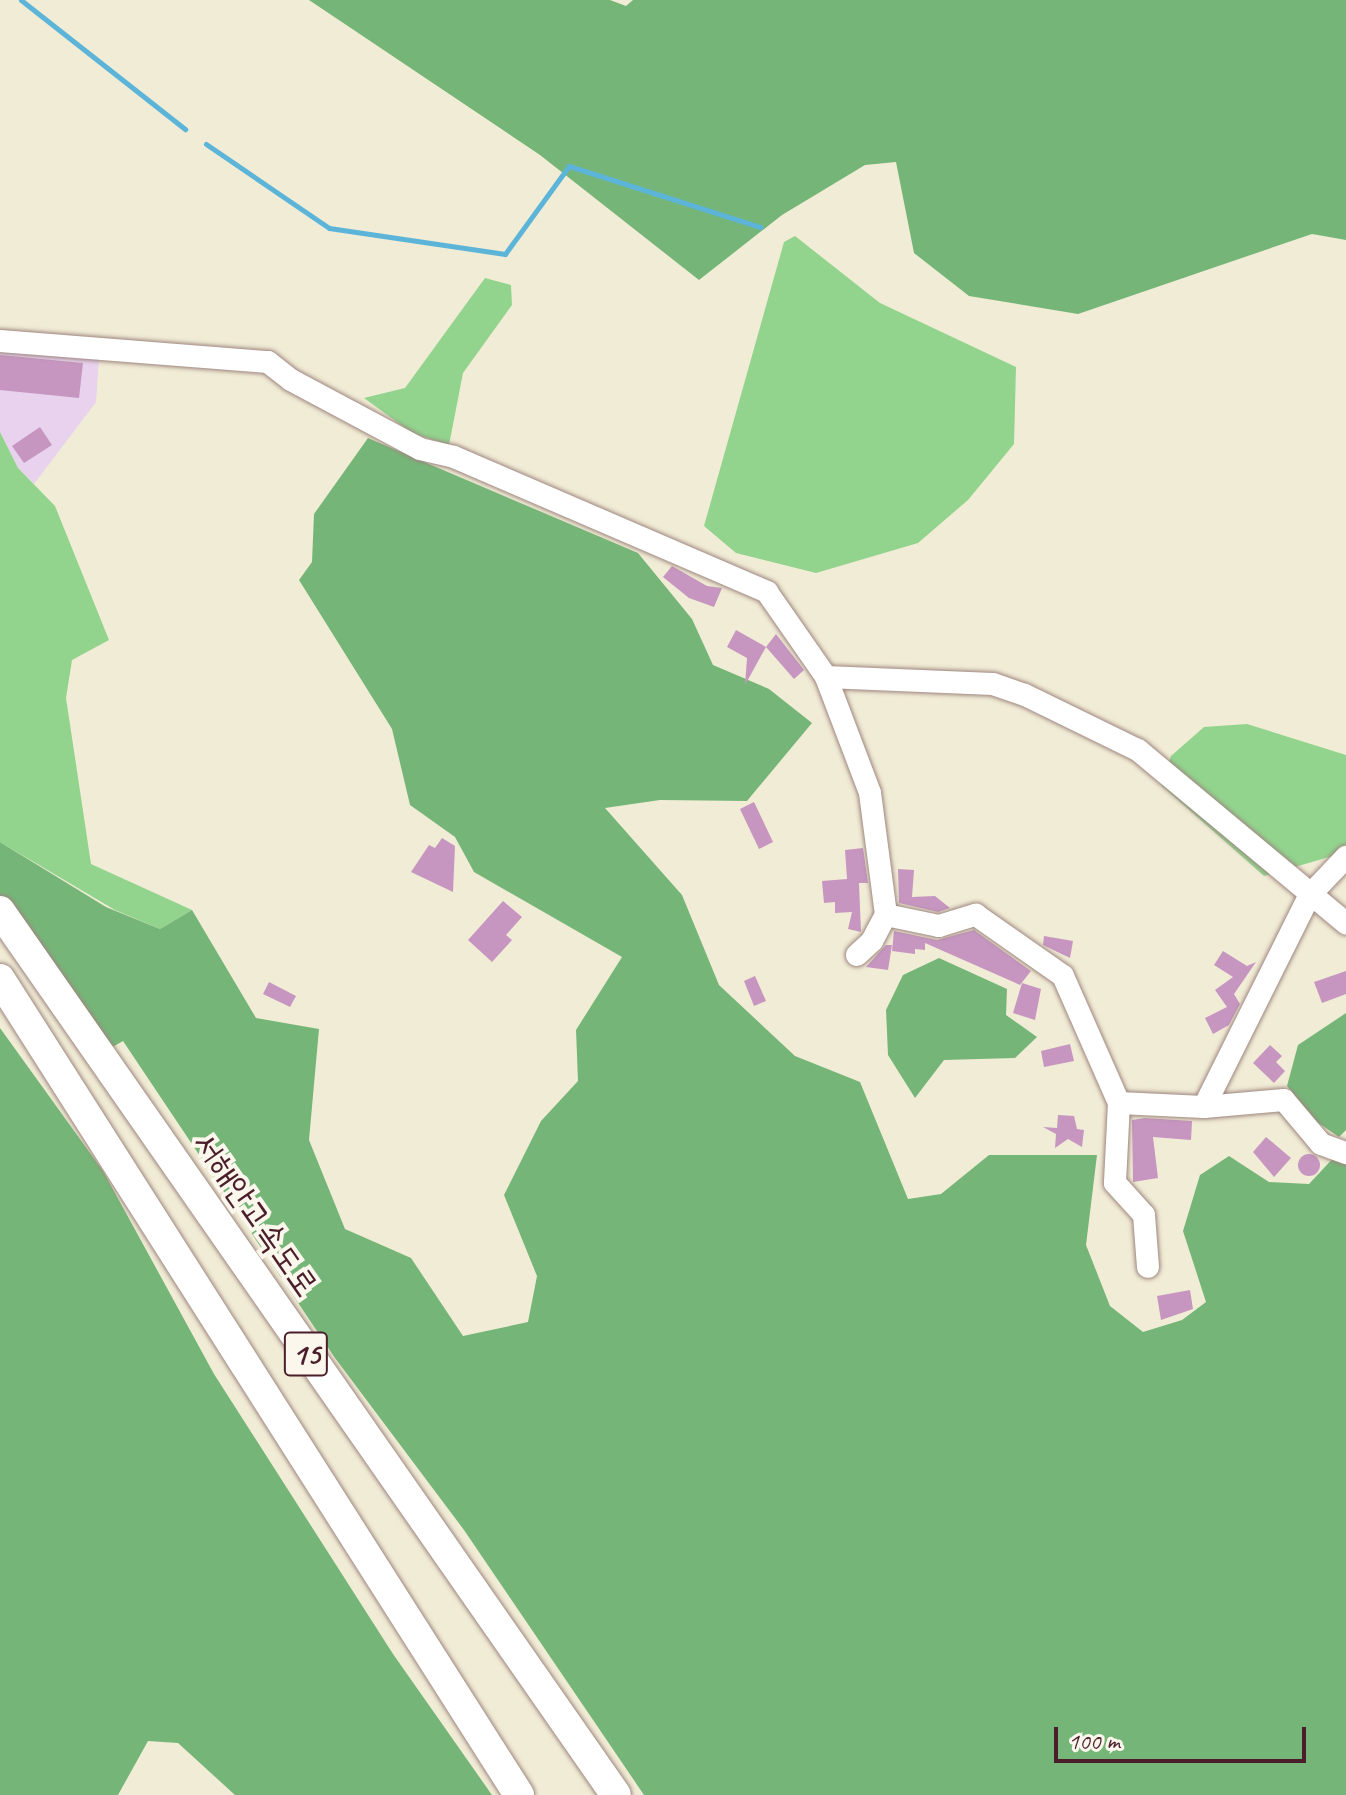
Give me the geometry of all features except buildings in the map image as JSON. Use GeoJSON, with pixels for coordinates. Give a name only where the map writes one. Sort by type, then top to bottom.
{"type":"FeatureCollection","features":[{"type":"Feature","properties":{"kind":"highway","name":"서해안고속도로"},"geometry":{"type":"LineString","coordinates":[[0,911],[616,1795]]}},
{"type":"Feature","properties":{"kind":"highway","name":"15"},"geometry":{"type":"LineString","coordinates":[[0,979],[519,1795]]}},
{"type":"Feature","properties":{"kind":"street"},"geometry":{"type":"LineString","coordinates":[[0,341],[268,362],[291,380],[420,449],[454,457],[767,592],[826,677],[870,793],[886,915],[872,941],[857,955]]}},
{"type":"Feature","properties":{"kind":"street"},"geometry":{"type":"LineString","coordinates":[[826,677],[993,684],[1025,695],[1138,750],[1309,896],[1346,923]]}},
{"type":"Feature","properties":{"kind":"street"},"geometry":{"type":"LineString","coordinates":[[1204,1107],[1309,896],[1346,857]]}},
{"type":"Feature","properties":{"kind":"street"},"geometry":{"type":"LineString","coordinates":[[886,915],[939,926],[976,915],[1063,976],[1119,1103],[1115,1183],[1144,1215],[1148,1267]]}},
{"type":"Feature","properties":{"kind":"street"},"geometry":{"type":"LineString","coordinates":[[1119,1103],[1204,1107],[1284,1100],[1321,1144],[1346,1153]]}},
{"type":"Feature","properties":{"kind":"shaded area"},"geometry":{"type":"Polygon","coordinates":[[[0,349],[99,357],[96,402],[34,484],[18,468],[0,432],[0,349]]]}},
{"type":"Feature","properties":{"kind":"green space"},"geometry":{"type":"Polygon","coordinates":[[[309,0],[610,0],[626,6],[633,0],[1346,0],[1346,240],[1312,234],[1078,314],[969,296],[914,253],[896,162],[865,165],[782,215],[699,280],[540,155],[309,0]]]}},
{"type":"Feature","properties":{"kind":"green space"},"geometry":{"type":"Polygon","coordinates":[[[795,236],[880,303],[1016,367],[1014,444],[968,500],[918,543],[816,573],[736,553],[704,526],[784,242],[795,236]]]}},
{"type":"Feature","properties":{"kind":"green space"},"geometry":{"type":"Polygon","coordinates":[[[485,278],[511,285],[512,305],[463,373],[449,445],[412,433],[364,398],[405,388],[485,278]]]}},
{"type":"Feature","properties":{"kind":"green space"},"geometry":{"type":"Polygon","coordinates":[[[0,432],[18,468],[55,506],[109,640],[72,660],[66,698],[91,864],[192,910],[160,929],[115,910],[0,842],[0,432]]]}},
{"type":"Feature","properties":{"kind":"green space"},"geometry":{"type":"Polygon","coordinates":[[[368,438],[638,553],[692,619],[713,665],[769,689],[812,723],[747,801],[660,800],[605,808],[682,895],[719,985],[795,1056],[860,1082],[908,1199],[941,1194],[989,1155],[1097,1155],[1086,1245],[1110,1306],[1143,1332],[1182,1320],[1206,1302],[1183,1231],[1200,1175],[1229,1156],[1269,1182],[1309,1184],[1338,1153],[1346,1155],[1346,1795],[644,1795],[464,1530],[335,1358],[123,1041],[104,1052],[0,901],[0,842],[106,907],[160,929],[192,910],[256,1018],[319,1029],[309,1140],[345,1229],[411,1258],[463,1336],[528,1322],[537,1276],[504,1195],[541,1121],[578,1081],[576,1030],[622,957],[474,872],[455,837],[410,805],[392,729],[299,580],[312,562],[314,514],[368,438]]]}},
{"type":"Feature","properties":{"kind":"green space"},"geometry":{"type":"Polygon","coordinates":[[[1247,724],[1346,755],[1346,852],[1264,876],[1161,785],[1171,756],[1204,727],[1247,724]]]}},
{"type":"Feature","properties":{"kind":"green space"},"geometry":{"type":"Polygon","coordinates":[[[939,958],[1007,989],[1006,1015],[1037,1037],[1015,1058],[944,1060],[915,1098],[888,1055],[886,1010],[903,975],[939,958]]]}},
{"type":"Feature","properties":{"kind":"green space"},"geometry":{"type":"Polygon","coordinates":[[[1346,1013],[1346,1130],[1339,1137],[1317,1122],[1287,1086],[1298,1045],[1346,1013]]]}},
{"type":"Feature","properties":{"kind":"green space"},"geometry":{"type":"Polygon","coordinates":[[[0,1028],[103,1171],[214,1374],[393,1654],[492,1795],[235,1795],[178,1743],[148,1741],[118,1795],[0,1795],[0,1028]]]}},
{"type":"Feature","properties":{"kind":"waterway"},"geometry":{"type":"LineString","coordinates":[[21,0],[185,129]]}},
{"type":"Feature","properties":{"kind":"waterway"},"geometry":{"type":"LineString","coordinates":[[206,144],[329,228],[505,254],[569,166],[760,227]]}}]}
